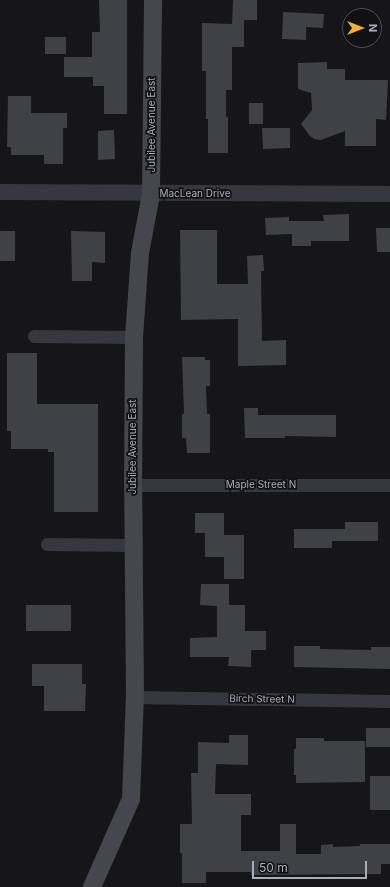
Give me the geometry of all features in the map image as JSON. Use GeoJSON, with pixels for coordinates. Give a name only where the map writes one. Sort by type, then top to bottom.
{"type":"FeatureCollection","features":[{"type":"Feature","properties":{"kind":"main road","name":"Jubilee Avenue East"},"geometry":{"type":"LineString","coordinates":[[95,886],[131,799],[135,697],[133,545],[134,337],[140,253],[151,194],[153,0]]}},
{"type":"Feature","properties":{"kind":"street","name":"MacLean Drive"},"geometry":{"type":"LineString","coordinates":[[0,192],[151,194],[390,194]]}},
{"type":"Feature","properties":{"kind":"street"},"geometry":{"type":"LineString","coordinates":[[34,336],[134,337]]}},
{"type":"Feature","properties":{"kind":"street","name":"Maple Street N"},"geometry":{"type":"LineString","coordinates":[[133,485],[390,485]]}},
{"type":"Feature","properties":{"kind":"street"},"geometry":{"type":"LineString","coordinates":[[47,544],[133,545]]}},
{"type":"Feature","properties":{"kind":"street","name":"Birch Street N"},"geometry":{"type":"LineString","coordinates":[[135,697],[390,701]]}},
{"type":"Feature","properties":{"kind":"building"},"geometry":{"type":"Polygon","coordinates":[[[99,0],[127,0],[127,114],[104,114],[104,86],[93,86],[93,77],[64,77],[64,57],[92,57],[92,32],[100,32],[99,0]]]}},
{"type":"Feature","properties":{"kind":"building"},"geometry":{"type":"Polygon","coordinates":[[[233,0],[257,0],[257,20],[244,20],[244,47],[232,47],[232,90],[226,90],[228,153],[208,153],[206,71],[202,71],[202,23],[232,24],[233,0]]]}},
{"type":"Feature","properties":{"kind":"building"},"geometry":{"type":"Polygon","coordinates":[[[283,12],[324,14],[323,28],[306,27],[306,40],[282,39],[283,12]]]}},
{"type":"Feature","properties":{"kind":"building"},"geometry":{"type":"Polygon","coordinates":[[[45,37],[66,37],[66,54],[45,54],[45,37]]]}},
{"type":"Feature","properties":{"kind":"building"},"geometry":{"type":"Polygon","coordinates":[[[327,62],[327,69],[345,69],[345,80],[388,80],[386,120],[376,119],[376,146],[345,146],[345,131],[321,140],[314,139],[301,124],[312,110],[311,93],[298,89],[298,63],[327,62]]]}},
{"type":"Feature","properties":{"kind":"building"},"geometry":{"type":"Polygon","coordinates":[[[8,96],[31,96],[31,113],[67,113],[67,128],[63,128],[63,164],[44,164],[44,155],[11,155],[11,147],[7,147],[8,96]]]}},
{"type":"Feature","properties":{"kind":"building"},"geometry":{"type":"Polygon","coordinates":[[[249,103],[263,103],[263,124],[249,124],[249,103]]]}},
{"type":"Feature","properties":{"kind":"building"},"geometry":{"type":"Polygon","coordinates":[[[262,128],[290,128],[290,148],[263,149],[262,128]]]}},
{"type":"Feature","properties":{"kind":"building"},"geometry":{"type":"Polygon","coordinates":[[[114,130],[115,159],[98,160],[98,131],[114,130]]]}},
{"type":"Feature","properties":{"kind":"building"},"geometry":{"type":"Polygon","coordinates":[[[349,214],[349,241],[311,241],[311,246],[292,246],[292,234],[266,235],[265,218],[289,217],[289,221],[324,221],[323,215],[349,214]]]}},
{"type":"Feature","properties":{"kind":"building"},"geometry":{"type":"Polygon","coordinates":[[[376,228],[390,228],[390,252],[377,252],[376,228]]]}},
{"type":"Feature","properties":{"kind":"building"},"geometry":{"type":"Polygon","coordinates":[[[180,230],[217,230],[217,284],[248,284],[247,256],[263,255],[264,271],[261,271],[262,341],[286,340],[286,365],[238,366],[238,319],[181,320],[180,230]]]}},
{"type":"Feature","properties":{"kind":"building"},"geometry":{"type":"Polygon","coordinates":[[[0,231],[15,231],[15,261],[0,261],[0,231]]]}},
{"type":"Feature","properties":{"kind":"building"},"geometry":{"type":"Polygon","coordinates":[[[71,231],[105,232],[105,263],[92,262],[92,281],[72,281],[71,231]]]}},
{"type":"Feature","properties":{"kind":"building"},"geometry":{"type":"Polygon","coordinates":[[[7,353],[37,353],[37,404],[98,404],[98,512],[54,512],[54,452],[48,452],[48,449],[11,449],[11,431],[7,431],[7,353]]]}},
{"type":"Feature","properties":{"kind":"building"},"geometry":{"type":"Polygon","coordinates":[[[182,357],[205,357],[205,360],[210,360],[210,386],[206,386],[207,414],[210,414],[210,453],[187,453],[186,438],[182,438],[182,414],[184,414],[182,357]]]}},
{"type":"Feature","properties":{"kind":"building"},"geometry":{"type":"Polygon","coordinates":[[[244,408],[258,408],[258,415],[336,415],[336,437],[285,436],[285,438],[245,438],[244,408]]]}},
{"type":"Feature","properties":{"kind":"building"},"geometry":{"type":"Polygon","coordinates":[[[195,513],[224,513],[224,535],[244,535],[244,579],[224,579],[224,557],[205,557],[205,533],[195,533],[195,513]]]}},
{"type":"Feature","properties":{"kind":"building"},"geometry":{"type":"Polygon","coordinates":[[[345,522],[378,522],[378,541],[332,541],[332,548],[294,548],[294,529],[345,529],[345,522]]]}},
{"type":"Feature","properties":{"kind":"building"},"geometry":{"type":"Polygon","coordinates":[[[201,584],[229,584],[229,605],[245,605],[245,631],[266,631],[266,650],[251,650],[251,667],[228,666],[229,657],[190,657],[190,638],[217,637],[217,606],[200,605],[201,584]]]}},
{"type":"Feature","properties":{"kind":"building"},"geometry":{"type":"Polygon","coordinates":[[[26,605],[71,605],[71,631],[26,631],[26,605]]]}},
{"type":"Feature","properties":{"kind":"building"},"geometry":{"type":"Polygon","coordinates":[[[294,646],[320,646],[320,649],[371,650],[371,647],[390,647],[390,669],[294,667],[294,646]]]}},
{"type":"Feature","properties":{"kind":"building"},"geometry":{"type":"Polygon","coordinates":[[[32,664],[82,664],[82,684],[86,684],[85,711],[44,711],[44,686],[32,686],[32,664]]]}},
{"type":"Feature","properties":{"kind":"building"},"geometry":{"type":"Polygon","coordinates":[[[366,728],[390,728],[390,747],[366,747],[366,728]]]}},
{"type":"Feature","properties":{"kind":"building"},"geometry":{"type":"Polygon","coordinates":[[[229,735],[248,735],[248,765],[216,764],[215,794],[251,794],[251,815],[241,815],[241,851],[280,851],[280,824],[296,824],[296,854],[321,854],[321,845],[333,844],[333,847],[360,846],[360,844],[390,844],[390,864],[381,864],[381,874],[251,875],[251,872],[206,872],[206,883],[182,883],[180,824],[192,824],[191,773],[198,773],[198,742],[229,743],[229,735]]]}},
{"type":"Feature","properties":{"kind":"building"},"geometry":{"type":"Polygon","coordinates":[[[296,738],[324,738],[324,741],[365,741],[365,782],[296,783],[296,775],[294,775],[294,749],[296,749],[296,738]]]}},
{"type":"Feature","properties":{"kind":"building"},"geometry":{"type":"Polygon","coordinates":[[[370,776],[390,776],[390,810],[370,810],[370,776]]]}}]}
